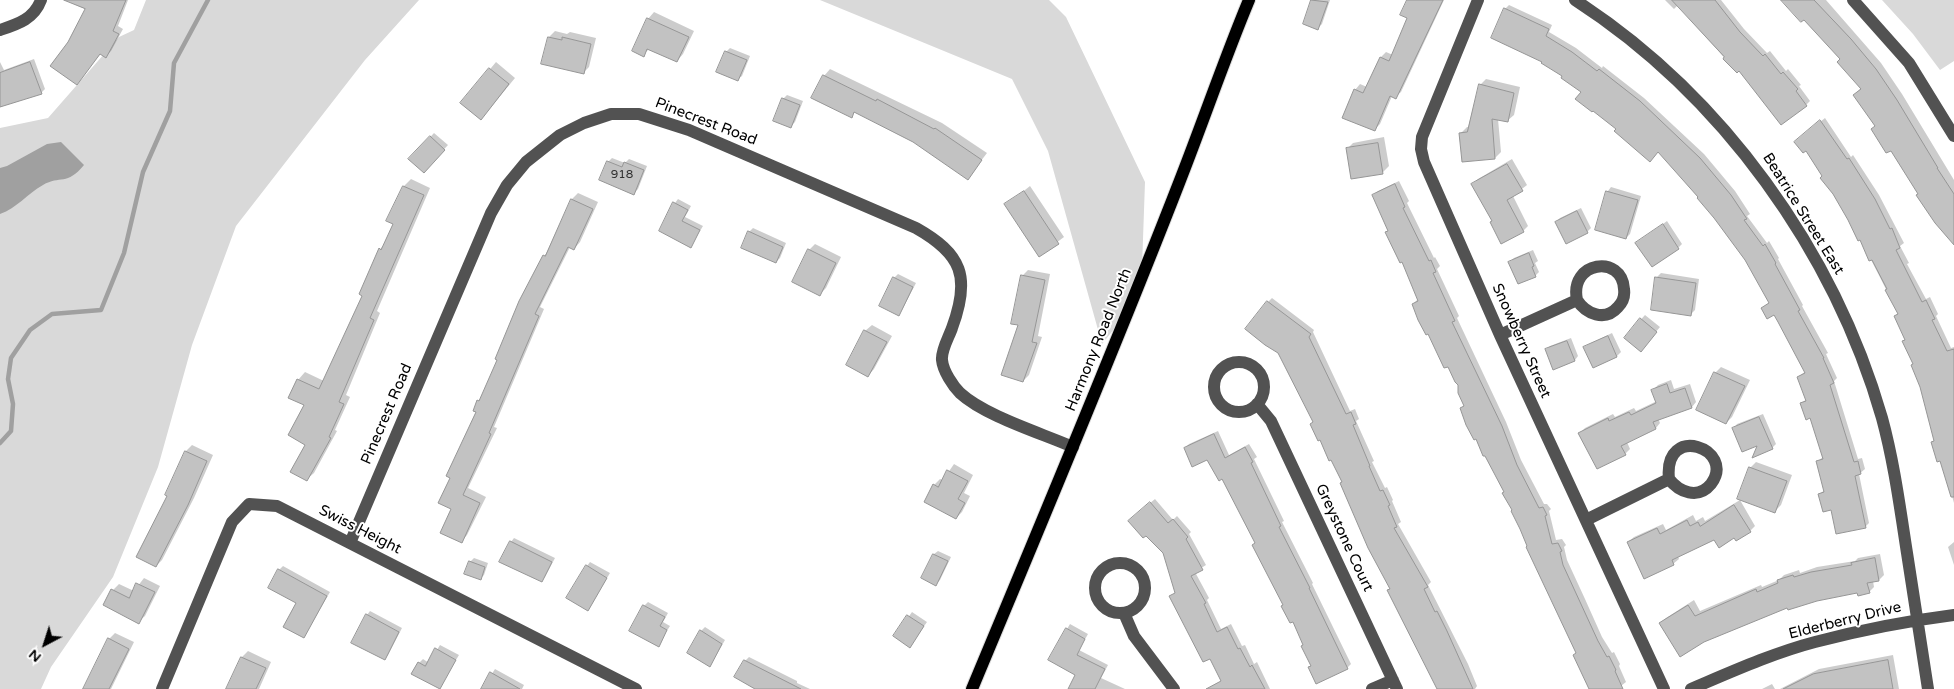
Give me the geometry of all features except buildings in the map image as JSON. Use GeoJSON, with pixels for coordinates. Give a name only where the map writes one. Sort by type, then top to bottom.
{"type":"FeatureCollection","features":[{"type":"Feature","properties":{"kind":"main road","name":"Harmony Road North"},"geometry":{"type":"LineString","coordinates":[[972,689],[1073,447],[1180,182],[1249,0]]}},
{"type":"Feature","properties":{"kind":"street"},"geometry":{"type":"LineString","coordinates":[[0,30],[27,20],[35,12],[41,0]]}},
{"type":"Feature","properties":{"kind":"street","name":"Snowberry Street"},"geometry":{"type":"LineString","coordinates":[[1478,0],[1422,137],[1421,149],[1424,162],[1500,335],[1664,689]]}},
{"type":"Feature","properties":{"kind":"street","name":"Beatrice Street East"},"geometry":{"type":"LineString","coordinates":[[1575,0],[1623,34],[1696,98],[1747,156],[1822,269],[1866,368],[1882,420],[1898,493],[1928,689]]}},
{"type":"Feature","properties":{"kind":"street"},"geometry":{"type":"LineString","coordinates":[[1853,0],[1909,63],[1954,136]]}},
{"type":"Feature","properties":{"kind":"street","name":"Pinecrest Road"},"geometry":{"type":"LineString","coordinates":[[350,543],[491,213],[507,185],[526,162],[560,134],[611,114],[640,114],[689,130],[916,228],[934,238],[950,252],[960,268],[959,308],[942,360],[948,376],[959,392],[977,405],[1073,447]]}},
{"type":"Feature","properties":{"kind":"street"},"geometry":{"type":"LineString","coordinates":[[1500,335],[1577,300]]}},
{"type":"Feature","properties":{"kind":"street"},"geometry":{"type":"LineString","coordinates":[[1240,362],[1254,367],[1262,378],[1264,385],[1257,404],[1244,411],[1237,412],[1218,402],[1214,388],[1217,374],[1221,369],[1227,365],[1240,362]]}},
{"type":"Feature","properties":{"kind":"street","name":"Greystone Court"},"geometry":{"type":"LineString","coordinates":[[1257,404],[1271,421],[1395,684]]}},
{"type":"Feature","properties":{"kind":"street"},"geometry":{"type":"LineString","coordinates":[[1586,520],[1669,479]]}},
{"type":"Feature","properties":{"kind":"street","name":"Swiss Height"},"geometry":{"type":"LineString","coordinates":[[162,689],[232,522],[250,504],[277,506],[636,689]]}},
{"type":"Feature","properties":{"kind":"street"},"geometry":{"type":"LineString","coordinates":[[1124,613],[1134,636],[1174,689]]}},
{"type":"Feature","properties":{"kind":"street","name":"Elderberry Drive"},"geometry":{"type":"LineString","coordinates":[[1690,689],[1737,669],[1814,642],[1917,620],[1954,615]]}},
{"type":"Feature","properties":{"kind":"street"},"geometry":{"type":"LineString","coordinates":[[1372,689],[1395,684]]}},
{"type":"Feature","properties":{"kind":"shaded area"},"geometry":{"type":"Polygon","coordinates":[[[146,0],[419,0],[365,60],[236,226],[192,345],[158,467],[113,577],[51,667],[41,689],[0,689],[0,128],[48,118],[119,37],[134,30],[146,0]]]}},
{"type":"Feature","properties":{"kind":"shaded area"},"geometry":{"type":"Polygon","coordinates":[[[820,0],[1049,0],[1066,17],[1145,182],[1141,296],[1102,344],[1048,151],[1012,79],[820,0]]]}},
{"type":"Feature","properties":{"kind":"shaded area"},"geometry":{"type":"Polygon","coordinates":[[[1882,0],[1954,0],[1954,61],[1940,70],[1913,34],[1882,0]]]}},
{"type":"Feature","properties":{"kind":"shaded area"},"geometry":{"type":"Polygon","coordinates":[[[61,142],[84,165],[73,176],[43,185],[12,208],[0,214],[0,168],[47,144],[61,142]]]}},
{"type":"Feature","properties":{"kind":"waterway"},"geometry":{"type":"LineString","coordinates":[[0,443],[11,431],[13,404],[8,379],[11,358],[30,330],[52,314],[101,310],[124,253],[143,172],[170,111],[174,63],[208,0]]}}]}
